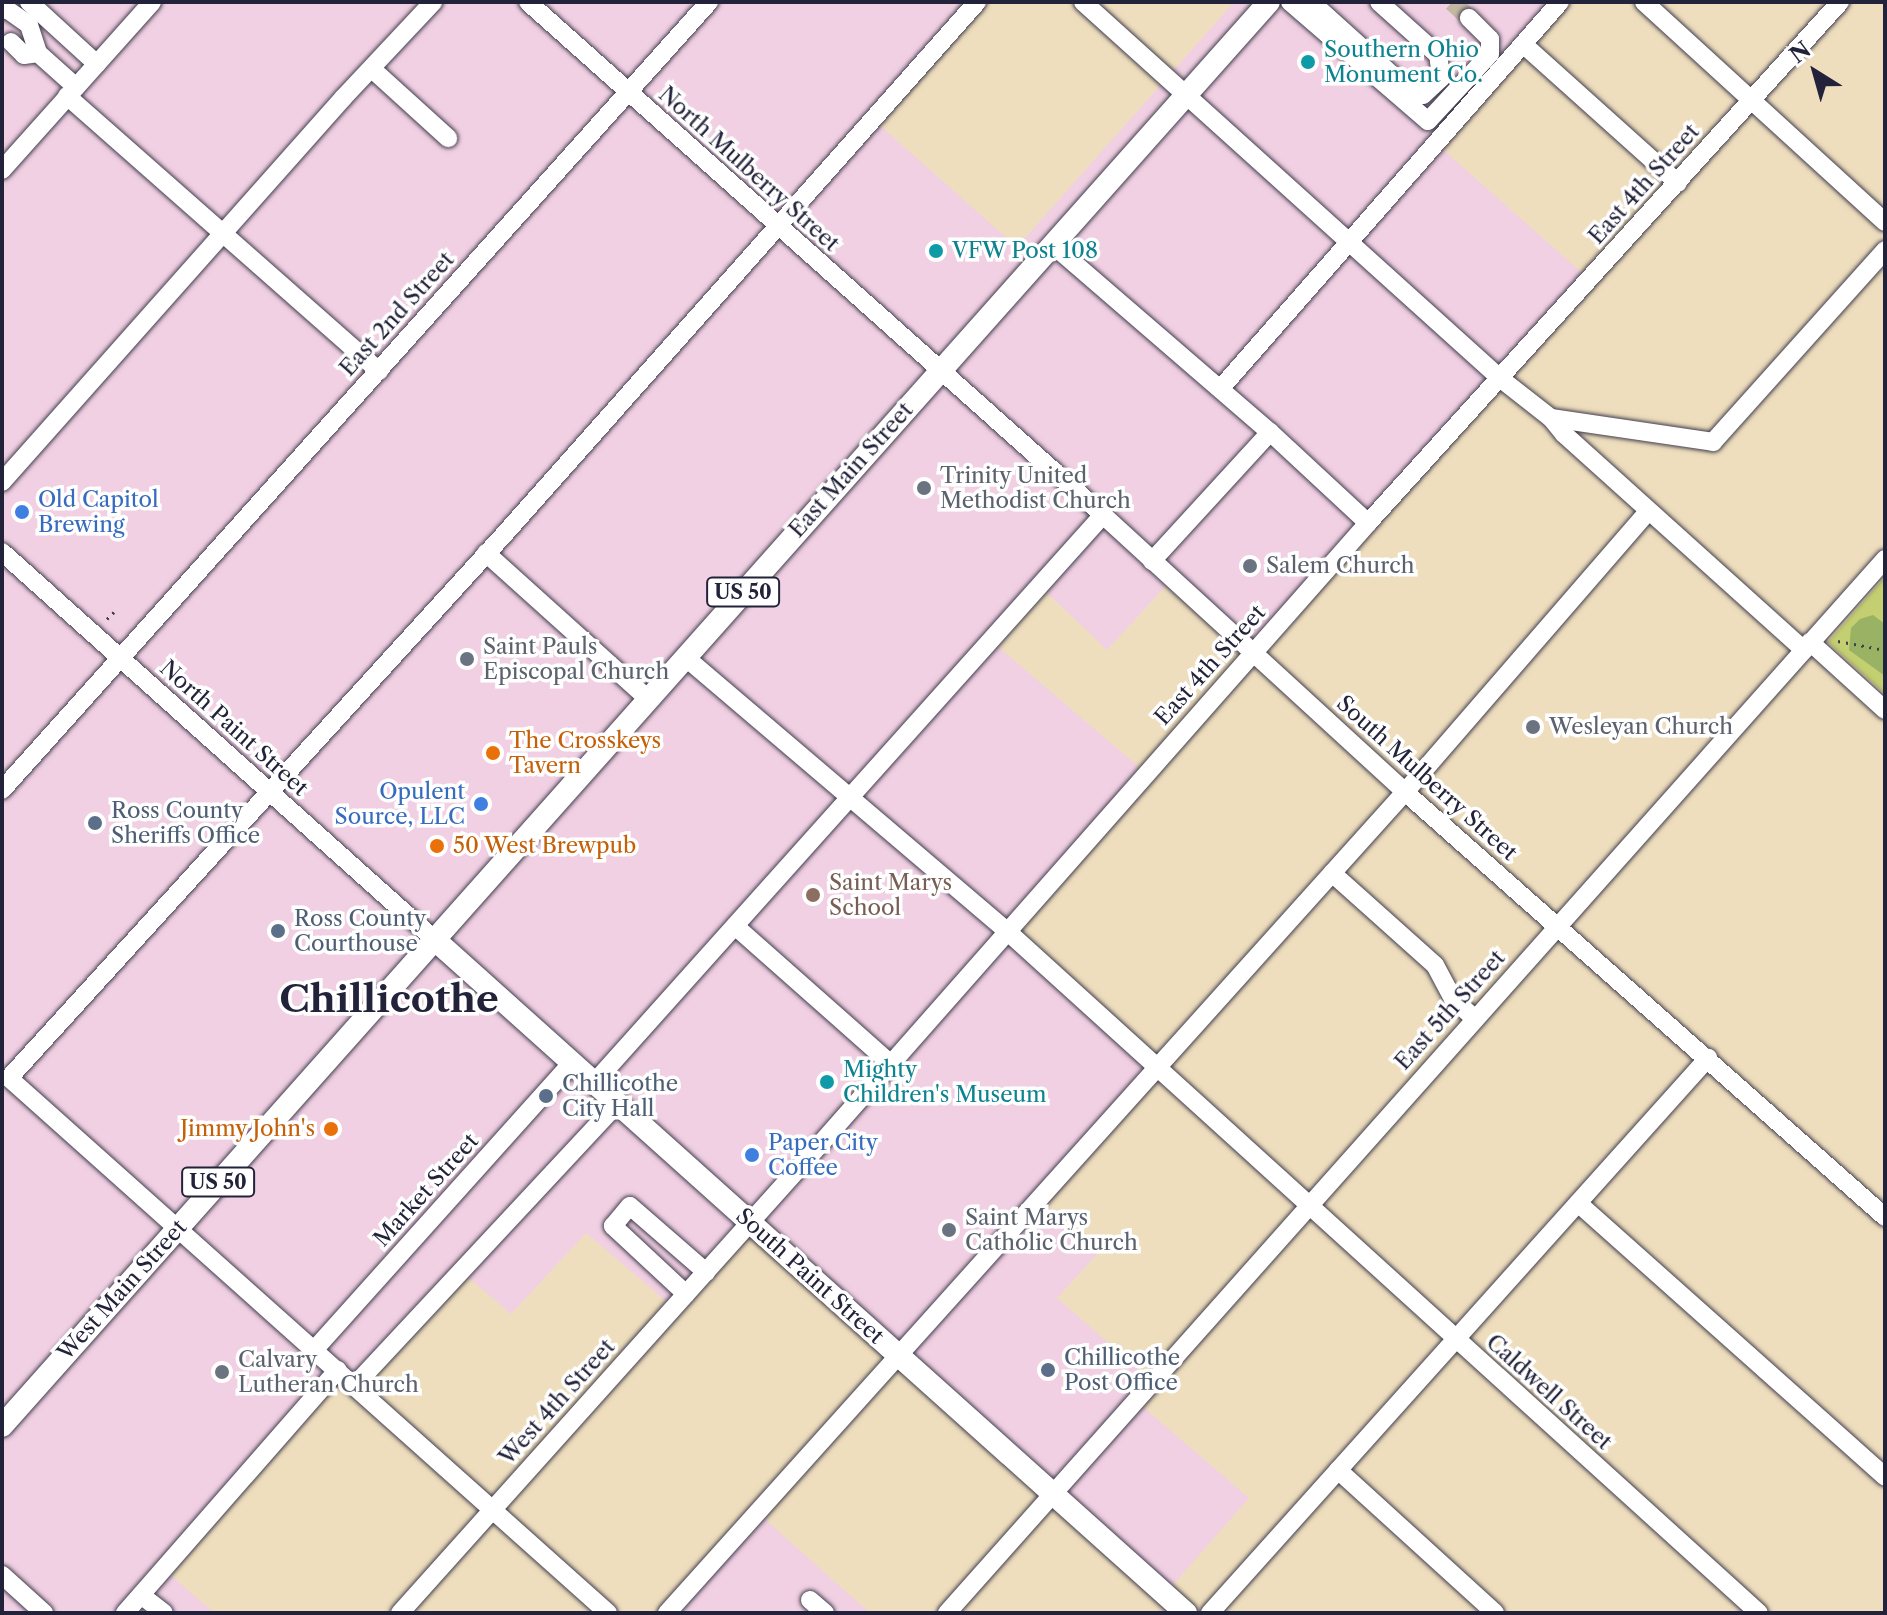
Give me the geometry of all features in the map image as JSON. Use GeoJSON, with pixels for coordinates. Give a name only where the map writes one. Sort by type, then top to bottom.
{"type":"FeatureCollection","features":[{"type":"Feature","properties":{"kind":"main road","name":"East Main Street"},"geometry":{"type":"LineString","coordinates":[[434,939],[1269,2]]}},
{"type":"Feature","properties":{"kind":"main road","name":"South Paint Street"},"geometry":{"type":"LineString","coordinates":[[434,939],[1186,1613]]}},
{"type":"Feature","properties":{"kind":"main road","name":"West Main Street"},"geometry":{"type":"LineString","coordinates":[[2,1426],[434,939]]}},
{"type":"Feature","properties":{"kind":"street"},"geometry":{"type":"LineString","coordinates":[[29,2],[97,64]]}},
{"type":"Feature","properties":{"kind":"street"},"geometry":{"type":"LineString","coordinates":[[6,158],[72,92],[152,2]]}},
{"type":"Feature","properties":{"kind":"street"},"geometry":{"type":"LineString","coordinates":[[2,482],[433,2]]}},
{"type":"Feature","properties":{"kind":"street","name":"North Mulberry Street"},"geometry":{"type":"LineString","coordinates":[[528,2],[939,371]]}},
{"type":"Feature","properties":{"kind":"street","name":"East 2nd Street"},"geometry":{"type":"LineString","coordinates":[[2,790],[709,2]]}},
{"type":"Feature","properties":{"kind":"street"},"geometry":{"type":"LineString","coordinates":[[608,1613],[178,1227],[4,1079],[486,553],[977,2]]}},
{"type":"Feature","properties":{"kind":"street"},"geometry":{"type":"LineString","coordinates":[[1083,2],[1501,379],[1551,418],[1564,434],[1648,511],[1885,710]]}},
{"type":"Feature","properties":{"kind":"street"},"geometry":{"type":"LineString","coordinates":[[1290,2],[1428,121],[1490,54],[1490,39],[1469,18]]}},
{"type":"Feature","properties":{"kind":"street"},"geometry":{"type":"LineString","coordinates":[[1311,2],[1412,93],[1423,95],[1441,78],[1438,55],[1379,2]]}},
{"type":"Feature","properties":{"kind":"street"},"geometry":{"type":"LineString","coordinates":[[1220,389],[1560,2]]}},
{"type":"Feature","properties":{"kind":"street"},"geometry":{"type":"LineString","coordinates":[[1644,2],[1885,222]]}},
{"type":"Feature","properties":{"kind":"street","name":"East 4th Street"},"geometry":{"type":"LineString","coordinates":[[750,1223],[1368,523],[1840,2]]}},
{"type":"Feature","properties":{"kind":"street"},"geometry":{"type":"LineString","coordinates":[[2,10],[5,8],[29,25],[38,53],[72,92],[222,235],[379,371]]}},
{"type":"Feature","properties":{"kind":"street"},"geometry":{"type":"LineString","coordinates":[[11,42],[24,55],[38,53]]}},
{"type":"Feature","properties":{"kind":"street"},"geometry":{"type":"LineString","coordinates":[[1523,44],[1678,183]]}},
{"type":"Feature","properties":{"kind":"street"},"geometry":{"type":"LineString","coordinates":[[372,69],[448,138]]}},
{"type":"Feature","properties":{"kind":"street"},"geometry":{"type":"LineString","coordinates":[[1053,245],[1270,432],[1368,523]]}},
{"type":"Feature","properties":{"kind":"street"},"geometry":{"type":"LineString","coordinates":[[1551,418],[1713,442],[1885,250]]}},
{"type":"Feature","properties":{"kind":"street","name":"South Mulberry Street"},"geometry":{"type":"LineString","coordinates":[[939,371],[1103,515],[1405,792],[1885,1217]]}},
{"type":"Feature","properties":{"kind":"street"},"geometry":{"type":"LineString","coordinates":[[1152,561],[1270,432]]}},
{"type":"Feature","properties":{"kind":"street"},"geometry":{"type":"LineString","coordinates":[[667,1613],[1405,792],[1648,511]]}},
{"type":"Feature","properties":{"kind":"street"},"geometry":{"type":"LineString","coordinates":[[594,1083],[1103,515]]}},
{"type":"Feature","properties":{"kind":"street","name":"North Paint Street"},"geometry":{"type":"LineString","coordinates":[[2,552],[434,939]]}},
{"type":"Feature","properties":{"kind":"street"},"geometry":{"type":"LineString","coordinates":[[486,553],[648,699]]}},
{"type":"Feature","properties":{"kind":"street","name":"East 5th Street"},"geometry":{"type":"LineString","coordinates":[[947,1613],[1885,559]]}},
{"type":"Feature","properties":{"kind":"street","name":"Caldwell Street"},"geometry":{"type":"LineString","coordinates":[[685,657],[1007,931],[1759,1613]]}},
{"type":"Feature","properties":{"kind":"street"},"geometry":{"type":"LineString","coordinates":[[1332,873],[1435,965],[1453,999],[1475,1019]]}},
{"type":"Feature","properties":{"kind":"street"},"geometry":{"type":"LineString","coordinates":[[735,926],[890,1063]]}},
{"type":"Feature","properties":{"kind":"street"},"geometry":{"type":"LineString","coordinates":[[1210,1613],[1708,1058]]}},
{"type":"Feature","properties":{"kind":"street","name":"Market Street"},"geometry":{"type":"LineString","coordinates":[[315,1349],[572,1063]]}},
{"type":"Feature","properties":{"kind":"street"},"geometry":{"type":"LineString","coordinates":[[355,1385],[617,1104]]}},
{"type":"Feature","properties":{"kind":"street"},"geometry":{"type":"LineString","coordinates":[[1578,1203],[1885,1477]]}},
{"type":"Feature","properties":{"kind":"street"},"geometry":{"type":"LineString","coordinates":[[686,1294],[613,1226],[630,1206],[706,1272]]}},
{"type":"Feature","properties":{"kind":"street","name":"West 4th Street"},"geometry":{"type":"LineString","coordinates":[[400,1613],[750,1223]]}},
{"type":"Feature","properties":{"kind":"street"},"geometry":{"type":"LineString","coordinates":[[125,1613],[338,1370]]}},
{"type":"Feature","properties":{"kind":"street"},"geometry":{"type":"LineString","coordinates":[[1338,1470],[1495,1613]]}},
{"type":"Feature","properties":{"kind":"street"},"geometry":{"type":"LineString","coordinates":[[2,1575],[44,1613]]}},
{"type":"Feature","properties":{"kind":"street"},"geometry":{"type":"LineString","coordinates":[[141,1595],[164,1613]]}},
{"type":"Feature","properties":{"kind":"street"},"geometry":{"type":"LineString","coordinates":[[810,1600],[825,1613]]}},
{"type":"Feature","properties":{"kind":"path"},"geometry":{"type":"LineString","coordinates":[[107,619],[114,612]]}},
{"type":"Feature","properties":{"kind":"path"},"geometry":{"type":"LineString","coordinates":[[1807,646],[1833,641],[1885,650]]}},
{"type":"Feature","properties":{"kind":"shaded area"},"geometry":{"type":"Polygon","coordinates":[[[2,2],[982,2],[876,122],[1017,247],[1234,2],[1550,2],[1430,138],[1590,280],[1253,654],[1172,579],[1107,650],[1044,590],[996,645],[1146,773],[1007,931],[1157,1069],[1041,1199],[1098,1253],[1057,1298],[1152,1381],[1135,1400],[1249,1498],[1165,1594],[750,1223],[674,1308],[586,1233],[511,1314],[462,1272],[355,1385],[338,1370],[164,1569],[214,1613],[2,1613],[2,2]]]}},
{"type":"Feature","properties":{"kind":"shaded area"},"geometry":{"type":"Polygon","coordinates":[[[758,1513],[870,1613],[667,1613],[758,1513]]]}},
{"type":"Feature","properties":{"kind":"green space"},"geometry":{"type":"Polygon","coordinates":[[[1885,577],[1885,694],[1828,642],[1885,577]]]}},
{"type":"Feature","properties":{"kind":"green space"},"geometry":{"type":"Polygon","coordinates":[[[1873,615],[1885,624],[1885,676],[1849,650],[1851,628],[1860,619],[1873,615]]]}},
{"type":"Feature","properties":{"kind":"tunnel"},"geometry":{"type":"LineString","coordinates":[[1452,2],[1469,18]]}},
{"type":"Feature","properties":{"kind":"place","name":"Southern Ohio Monument Co."},"geometry":{"type":"Point","coordinates":[1308,62]}},
{"type":"Feature","properties":{"kind":"place","name":"VFW Post 108"},"geometry":{"type":"Point","coordinates":[936,251]}},
{"type":"Feature","properties":{"kind":"place","name":"Trinity United Methodist Church"},"geometry":{"type":"Point","coordinates":[924,488]}},
{"type":"Feature","properties":{"kind":"place","name":"Old Capitol Brewing"},"geometry":{"type":"Point","coordinates":[22,512]}},
{"type":"Feature","properties":{"kind":"place","name":"Salem Church"},"geometry":{"type":"Point","coordinates":[1250,566]}},
{"type":"Feature","properties":{"kind":"place","name":"Saint Pauls Episcopal Church"},"geometry":{"type":"Point","coordinates":[467,659]}},
{"type":"Feature","properties":{"kind":"place","name":"Wesleyan Church"},"geometry":{"type":"Point","coordinates":[1533,727]}},
{"type":"Feature","properties":{"kind":"place","name":"The Crosskeys Tavern"},"geometry":{"type":"Point","coordinates":[493,753]}},
{"type":"Feature","properties":{"kind":"place","name":"Opulent Source, LLC"},"geometry":{"type":"Point","coordinates":[481,804]}},
{"type":"Feature","properties":{"kind":"place","name":"Ross County Sheriffs Office"},"geometry":{"type":"Point","coordinates":[95,823]}},
{"type":"Feature","properties":{"kind":"place","name":"50 West Brewpub"},"geometry":{"type":"Point","coordinates":[437,846]}},
{"type":"Feature","properties":{"kind":"place","name":"Saint Marys School"},"geometry":{"type":"Point","coordinates":[813,895]}},
{"type":"Feature","properties":{"kind":"place","name":"Ross County Courthouse"},"geometry":{"type":"Point","coordinates":[278,931]}},
{"type":"Feature","properties":{"kind":"place","name":"Mighty Children's Museum"},"geometry":{"type":"Point","coordinates":[827,1082]}},
{"type":"Feature","properties":{"kind":"place","name":"Chillicothe City Hall"},"geometry":{"type":"Point","coordinates":[546,1096]}},
{"type":"Feature","properties":{"kind":"place","name":"Jimmy John's"},"geometry":{"type":"Point","coordinates":[331,1129]}},
{"type":"Feature","properties":{"kind":"place","name":"Paper City Coffee"},"geometry":{"type":"Point","coordinates":[752,1155]}},
{"type":"Feature","properties":{"kind":"place","name":"Saint Marys Catholic Church"},"geometry":{"type":"Point","coordinates":[949,1230]}},
{"type":"Feature","properties":{"kind":"place","name":"Chillicothe Post Office"},"geometry":{"type":"Point","coordinates":[1048,1370]}},
{"type":"Feature","properties":{"kind":"place","name":"Calvary Lutheran Church"},"geometry":{"type":"Point","coordinates":[222,1372]}},
{"type":"Feature","properties":{"kind":"district","name":"Chillicothe"},"geometry":{"type":"Point","coordinates":[389,999]}}]}
